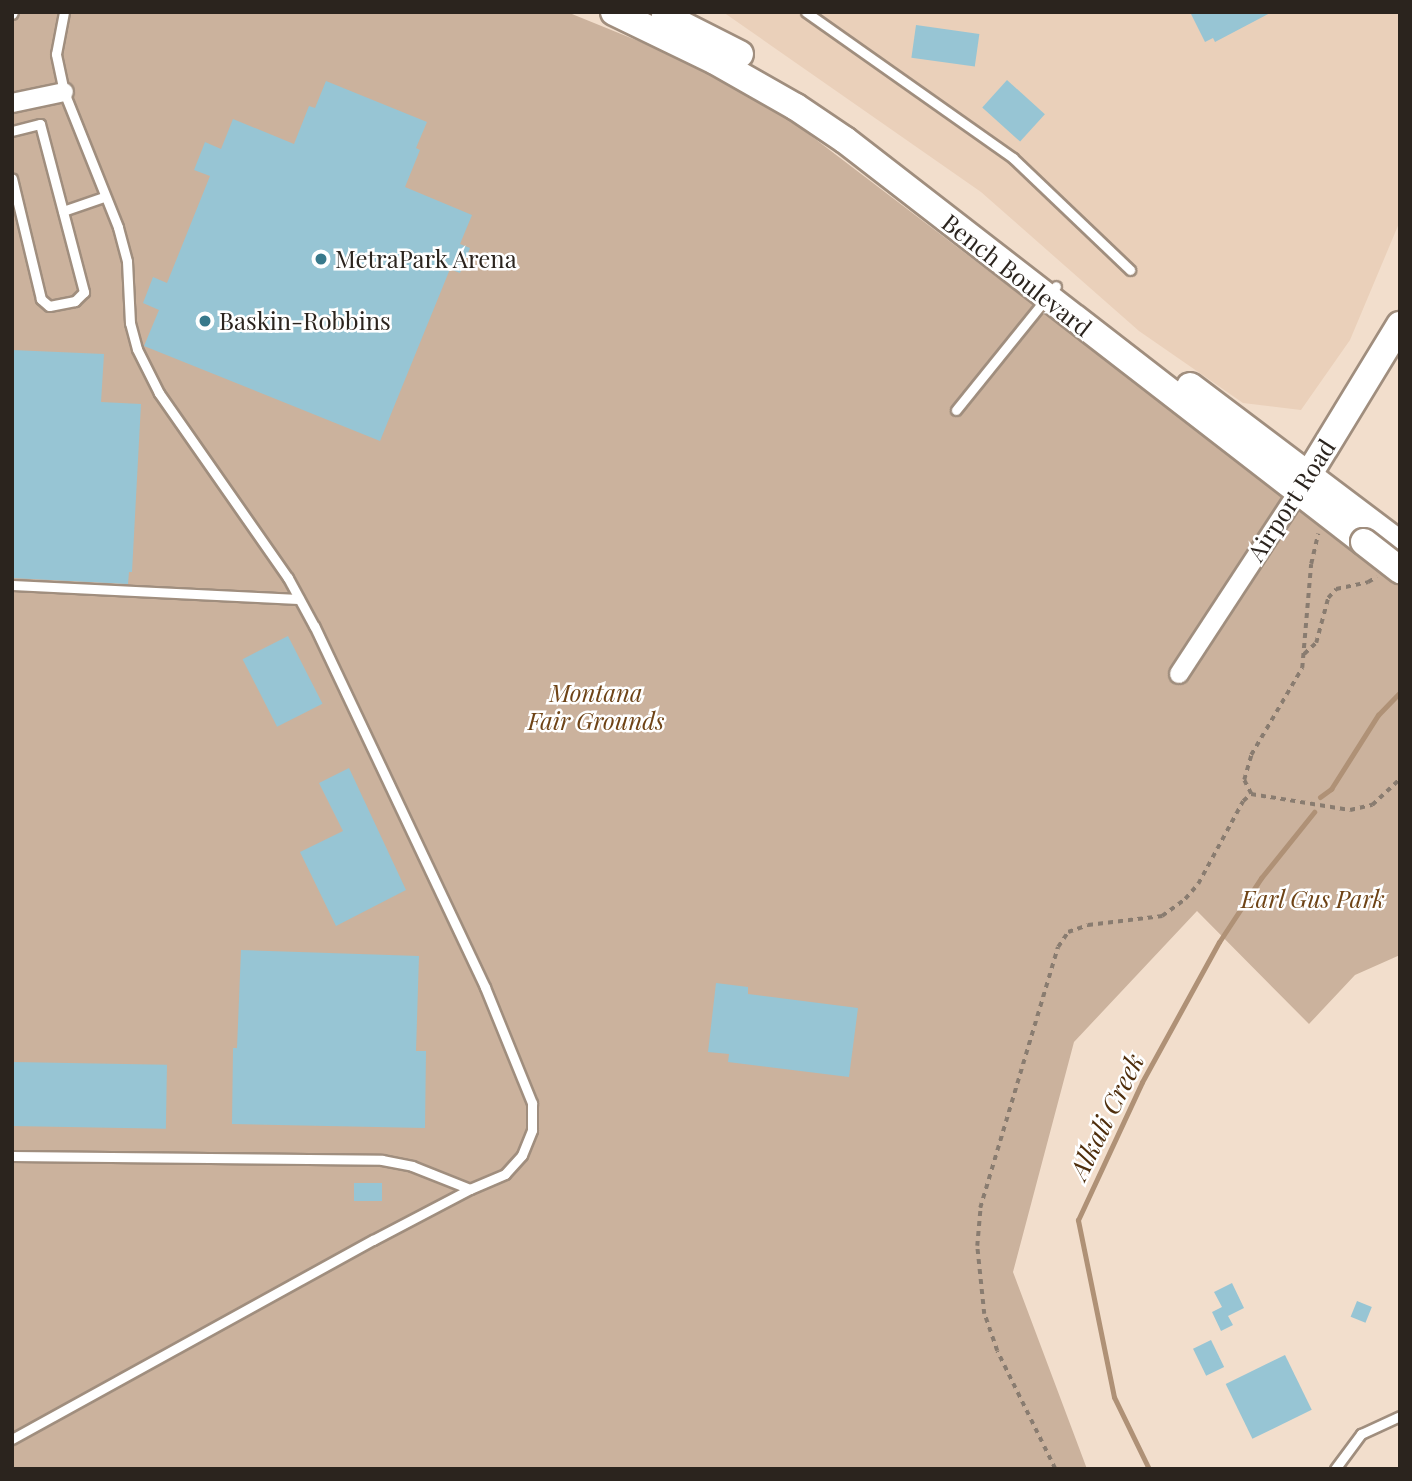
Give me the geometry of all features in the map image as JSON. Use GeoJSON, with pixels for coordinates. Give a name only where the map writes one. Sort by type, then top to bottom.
{"type":"FeatureCollection","features":[{"type":"Feature","properties":{"kind":"main road","name":"Bench Boulevard"},"geometry":{"type":"LineString","coordinates":[[614,12],[667,36],[796,107],[845,140],[1051,293]]}},
{"type":"Feature","properties":{"kind":"main road"},"geometry":{"type":"LineString","coordinates":[[657,12],[746,57],[838,115],[1051,293],[1370,534],[1392,571]]}},
{"type":"Feature","properties":{"kind":"main road","name":"Airport Road"},"geometry":{"type":"LineString","coordinates":[[1303,483],[1400,325]]}},
{"type":"Feature","properties":{"kind":"main road"},"geometry":{"type":"LineString","coordinates":[[1303,483],[1335,520],[1400,544]]}},
{"type":"Feature","properties":{"kind":"street"},"geometry":{"type":"LineString","coordinates":[[12,103],[64,92]]}},
{"type":"Feature","properties":{"kind":"street","name":"Airport Road"},"geometry":{"type":"LineString","coordinates":[[1179,674],[1303,483]]}},
{"type":"Feature","properties":{"kind":"lane"},"geometry":{"type":"LineString","coordinates":[[12,1438],[470,1189],[506,1174],[522,1155],[532,1130],[532,1103],[485,987],[299,599],[288,578],[159,393],[137,349],[130,323],[127,261],[64,92],[56,54],[64,12]]}},
{"type":"Feature","properties":{"kind":"lane"},"geometry":{"type":"LineString","coordinates":[[806,12],[1013,158],[1130,270]]}},
{"type":"Feature","properties":{"kind":"lane"},"geometry":{"type":"LineString","coordinates":[[12,131],[40,124],[84,292],[75,301],[49,306],[41,299],[12,178]]}},
{"type":"Feature","properties":{"kind":"lane"},"geometry":{"type":"LineString","coordinates":[[63,211],[104,197]]}},
{"type":"Feature","properties":{"kind":"lane"},"geometry":{"type":"LineString","coordinates":[[956,410],[1051,293]]}},
{"type":"Feature","properties":{"kind":"lane"},"geometry":{"type":"LineString","coordinates":[[12,585],[299,599]]}},
{"type":"Feature","properties":{"kind":"lane"},"geometry":{"type":"LineString","coordinates":[[12,1156],[382,1160],[412,1166],[470,1189]]}},
{"type":"Feature","properties":{"kind":"lane"},"geometry":{"type":"LineString","coordinates":[[1335,1469],[1361,1434],[1400,1416]]}},
{"type":"Feature","properties":{"kind":"path"},"geometry":{"type":"LineString","coordinates":[[1251,794],[1244,780],[1251,755],[1302,668],[1311,564],[1318,534],[1335,520]]}},
{"type":"Feature","properties":{"kind":"path"},"geometry":{"type":"LineString","coordinates":[[1303,654],[1316,643],[1328,598],[1336,589],[1368,582],[1392,571]]}},
{"type":"Feature","properties":{"kind":"path"},"geometry":{"type":"LineString","coordinates":[[1251,794],[1350,810],[1372,805],[1400,779]]}},
{"type":"Feature","properties":{"kind":"path"},"geometry":{"type":"LineString","coordinates":[[1055,1469],[998,1351],[984,1314],[977,1246],[980,1208],[1058,947],[1068,932],[1088,925],[1162,916],[1185,899],[1198,884],[1243,801],[1251,794]]}},
{"type":"Feature","properties":{"kind":"shaded area"},"geometry":{"type":"Polygon","coordinates":[[[723,12],[1400,12],[1400,221],[1350,340],[1301,410],[1243,403],[1139,331],[981,192],[723,12]]]}},
{"type":"Feature","properties":{"kind":"green space","name":"Montana Fair Grounds"},"geometry":{"type":"Polygon","coordinates":[[[12,12],[567,12],[690,62],[785,116],[1400,584],[1400,955],[1355,975],[1309,1024],[1197,911],[1074,1042],[1013,1272],[1087,1469],[12,1469],[12,12]]]}},
{"type":"Feature","properties":{"kind":"building"},"geometry":{"type":"Polygon","coordinates":[[[1190,12],[1272,12],[1215,42],[1213,38],[1205,42],[1190,12]]]}},
{"type":"Feature","properties":{"kind":"building"},"geometry":{"type":"Polygon","coordinates":[[[916,25],[979,34],[975,67],[911,58],[916,25]]]}},
{"type":"Feature","properties":{"kind":"building"},"geometry":{"type":"Polygon","coordinates":[[[1007,80],[1045,114],[1020,142],[982,107],[1007,80]]]}},
{"type":"Feature","properties":{"kind":"building","name":"MetraPark Arena"},"geometry":{"type":"Polygon","coordinates":[[[326,81],[427,122],[416,148],[420,150],[405,187],[472,215],[460,244],[470,248],[460,273],[450,269],[380,441],[144,346],[159,310],[143,303],[153,277],[167,283],[210,176],[194,170],[205,142],[221,149],[233,119],[294,144],[309,106],[315,108],[326,81]]]}},
{"type":"Feature","properties":{"kind":"building"},"geometry":{"type":"Polygon","coordinates":[[[12,350],[104,354],[101,402],[141,404],[132,572],[129,572],[128,584],[12,578],[12,350]]]}},
{"type":"Feature","properties":{"kind":"building"},"geometry":{"type":"Polygon","coordinates":[[[288,636],[323,704],[277,727],[243,659],[288,636]]]}},
{"type":"Feature","properties":{"kind":"building"},"geometry":{"type":"Polygon","coordinates":[[[349,768],[406,890],[336,926],[300,852],[343,831],[319,783],[349,768]]]}},
{"type":"Feature","properties":{"kind":"building"},"geometry":{"type":"Polygon","coordinates":[[[241,950],[419,956],[416,1051],[426,1051],[425,1128],[232,1124],[233,1048],[237,1048],[241,950]]]}},
{"type":"Feature","properties":{"kind":"building"},"geometry":{"type":"Polygon","coordinates":[[[716,983],[748,987],[748,994],[858,1008],[849,1077],[728,1062],[729,1054],[708,1052],[716,983]]]}},
{"type":"Feature","properties":{"kind":"building"},"geometry":{"type":"Polygon","coordinates":[[[12,1062],[167,1065],[166,1129],[12,1126],[12,1062]]]}},
{"type":"Feature","properties":{"kind":"building"},"geometry":{"type":"Polygon","coordinates":[[[354,1183],[382,1183],[382,1201],[354,1201],[354,1183]]]}},
{"type":"Feature","properties":{"kind":"building"},"geometry":{"type":"Polygon","coordinates":[[[1232,1283],[1244,1308],[1228,1316],[1233,1325],[1221,1331],[1212,1312],[1222,1307],[1214,1292],[1232,1283]]]}},
{"type":"Feature","properties":{"kind":"building"},"geometry":{"type":"Polygon","coordinates":[[[1357,1301],[1372,1307],[1365,1323],[1351,1317],[1357,1301]]]}},
{"type":"Feature","properties":{"kind":"building"},"geometry":{"type":"Polygon","coordinates":[[[1211,1340],[1224,1367],[1206,1376],[1193,1349],[1211,1340]]]}},
{"type":"Feature","properties":{"kind":"building"},"geometry":{"type":"Polygon","coordinates":[[[1285,1355],[1312,1410],[1252,1439],[1226,1384],[1285,1355]]]}},
{"type":"Feature","properties":{"kind":"waterway","name":"Alkali Creek"},"geometry":{"type":"LineString","coordinates":[[1320,797],[1331,789],[1378,715],[1400,692]]}},
{"type":"Feature","properties":{"kind":"waterway","name":"Alkali Creek"},"geometry":{"type":"LineString","coordinates":[[1149,1469],[1114,1397],[1078,1220],[1142,1082],[1219,942],[1261,878],[1314,812]]}},
{"type":"Feature","properties":{"kind":"place","name":"MetraPark Arena"},"geometry":{"type":"Point","coordinates":[321,259]}},
{"type":"Feature","properties":{"kind":"place","name":"Baskin-Robbins"},"geometry":{"type":"Point","coordinates":[205,321]}},
{"type":"Feature","properties":{"kind":"park label","name":"Earl Gus Park"},"geometry":{"type":"Point","coordinates":[1313,899]}}]}
